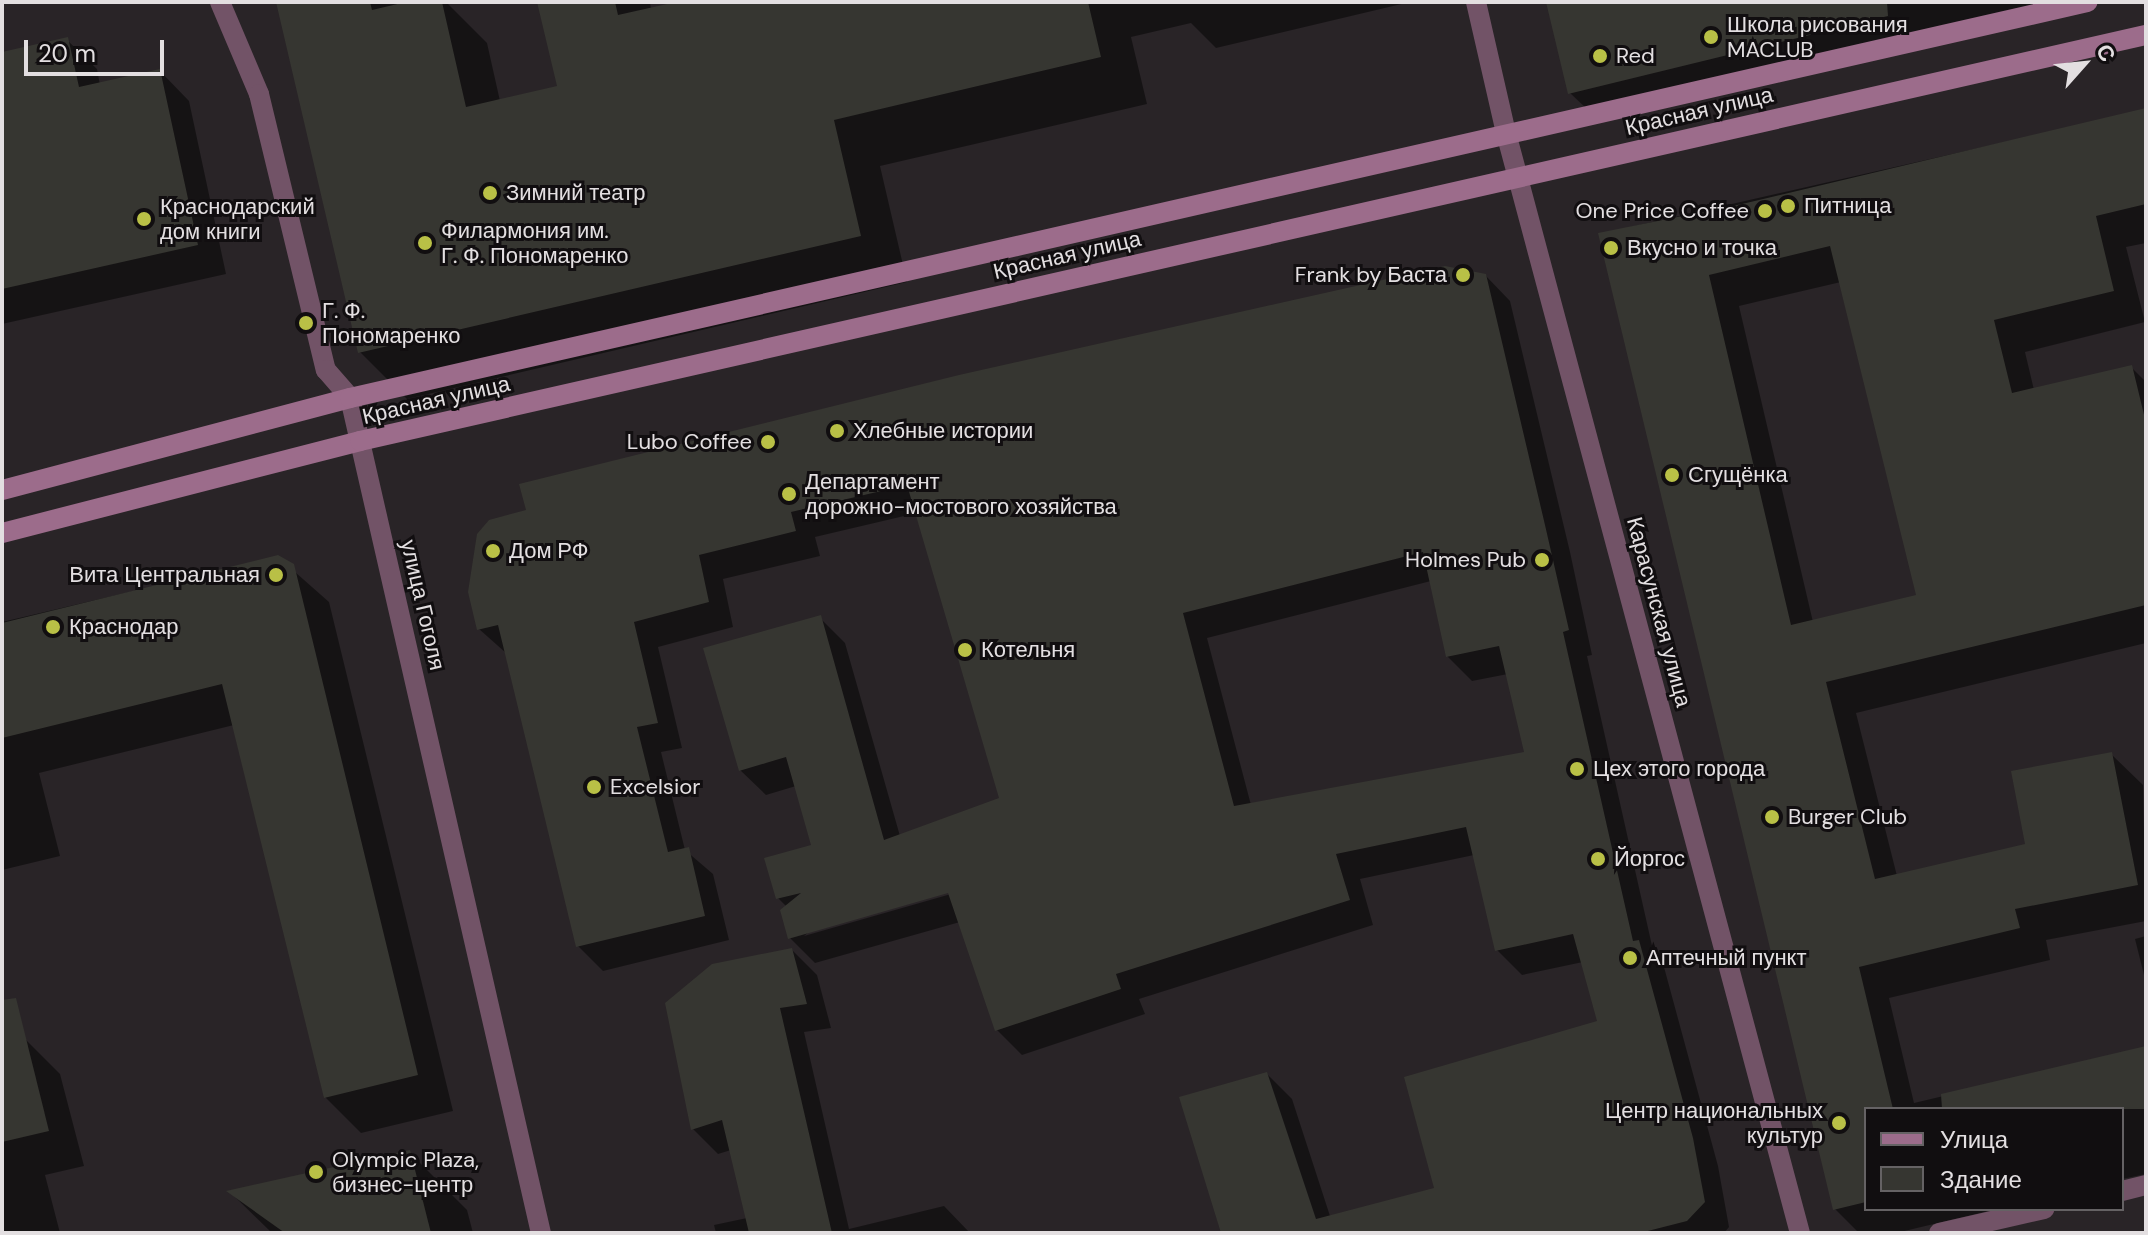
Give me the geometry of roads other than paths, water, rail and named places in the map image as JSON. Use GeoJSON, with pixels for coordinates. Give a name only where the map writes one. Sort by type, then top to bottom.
{"type":"FeatureCollection","features":[{"type":"Feature","properties":{"kind":"main road","name":"Красная улица"},"geometry":{"type":"LineString","coordinates":[[2,490],[350,398],[2087,2]]}},
{"type":"Feature","properties":{"kind":"main road","name":"Красная улица"},"geometry":{"type":"LineString","coordinates":[[2,533],[360,441],[2146,35]]}},
{"type":"Feature","properties":{"kind":"street","name":"улица Гоголя"},"geometry":{"type":"LineString","coordinates":[[220,2],[259,94],[326,370],[350,398],[541,1233]]}},
{"type":"Feature","properties":{"kind":"street","name":"Карасунская улица"},"geometry":{"type":"LineString","coordinates":[[1476,2],[1506,133],[1800,1233]]}},
{"type":"Feature","properties":{"kind":"street"},"geometry":{"type":"LineString","coordinates":[[2124,1190],[2146,1185]]}},
{"type":"Feature","properties":{"kind":"street"},"geometry":{"type":"LineString","coordinates":[[1939,1233],[2035,1211]]}},
{"type":"Feature","properties":{"kind":"place","name":"Школа рисования MACLUB"},"geometry":{"type":"Point","coordinates":[1711,37]}},
{"type":"Feature","properties":{"kind":"place","name":"Red"},"geometry":{"type":"Point","coordinates":[1600,56]}},
{"type":"Feature","properties":{"kind":"place","name":"Зимний театр"},"geometry":{"type":"Point","coordinates":[490,193]}},
{"type":"Feature","properties":{"kind":"place","name":"Питница"},"geometry":{"type":"Point","coordinates":[1788,206]}},
{"type":"Feature","properties":{"kind":"place","name":"One Price Coffee"},"geometry":{"type":"Point","coordinates":[1765,211]}},
{"type":"Feature","properties":{"kind":"place","name":"Краснодарский дом книги"},"geometry":{"type":"Point","coordinates":[144,219]}},
{"type":"Feature","properties":{"kind":"place","name":"Филармония им. Г. Ф. Пономаренко"},"geometry":{"type":"Point","coordinates":[425,243]}},
{"type":"Feature","properties":{"kind":"place","name":"Вкусно и точка"},"geometry":{"type":"Point","coordinates":[1611,248]}},
{"type":"Feature","properties":{"kind":"place","name":"Frank by Баста"},"geometry":{"type":"Point","coordinates":[1463,275]}},
{"type":"Feature","properties":{"kind":"place","name":"Г. Ф. Пономаренко"},"geometry":{"type":"Point","coordinates":[306,323]}},
{"type":"Feature","properties":{"kind":"place","name":"Хлебные истории"},"geometry":{"type":"Point","coordinates":[837,431]}},
{"type":"Feature","properties":{"kind":"place","name":"Lubo Coffee"},"geometry":{"type":"Point","coordinates":[768,442]}},
{"type":"Feature","properties":{"kind":"place","name":"Сгущёнка"},"geometry":{"type":"Point","coordinates":[1672,475]}},
{"type":"Feature","properties":{"kind":"place","name":"Департамент дорожно-мостового хозяйства"},"geometry":{"type":"Point","coordinates":[789,494]}},
{"type":"Feature","properties":{"kind":"place","name":"Дом РФ"},"geometry":{"type":"Point","coordinates":[493,551]}},
{"type":"Feature","properties":{"kind":"place","name":"Holmes Pub"},"geometry":{"type":"Point","coordinates":[1542,560]}},
{"type":"Feature","properties":{"kind":"place","name":"Вита Центральная"},"geometry":{"type":"Point","coordinates":[276,575]}},
{"type":"Feature","properties":{"kind":"place","name":"Краснодар"},"geometry":{"type":"Point","coordinates":[53,627]}},
{"type":"Feature","properties":{"kind":"place","name":"Котельня"},"geometry":{"type":"Point","coordinates":[965,650]}},
{"type":"Feature","properties":{"kind":"place","name":"Цех этого города"},"geometry":{"type":"Point","coordinates":[1577,769]}},
{"type":"Feature","properties":{"kind":"place","name":"Excelsior"},"geometry":{"type":"Point","coordinates":[594,787]}},
{"type":"Feature","properties":{"kind":"place","name":"Burger Club"},"geometry":{"type":"Point","coordinates":[1772,817]}},
{"type":"Feature","properties":{"kind":"place","name":"Йоргос"},"geometry":{"type":"Point","coordinates":[1598,859]}},
{"type":"Feature","properties":{"kind":"place","name":"Аптечный пункт"},"geometry":{"type":"Point","coordinates":[1630,958]}},
{"type":"Feature","properties":{"kind":"place","name":"Центр национальных культур"},"geometry":{"type":"Point","coordinates":[1839,1123]}},
{"type":"Feature","properties":{"kind":"place","name":"Olympic Plaza, бизнес-центр"},"geometry":{"type":"Point","coordinates":[316,1172]}}]}
